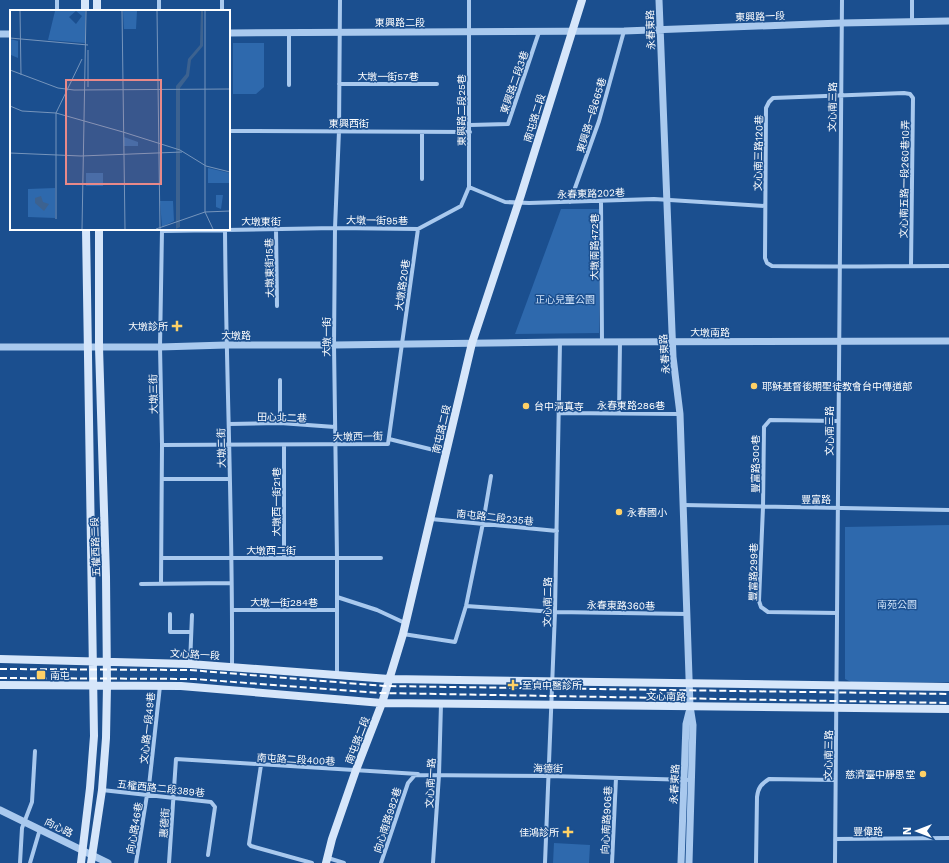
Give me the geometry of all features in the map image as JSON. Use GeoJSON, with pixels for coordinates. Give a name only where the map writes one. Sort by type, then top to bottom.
{"type":"FeatureCollection","features":[{"type":"Feature","properties":{"kind":"main road"},"geometry":{"type":"LineString","coordinates":[[84,10],[85,0]]}},
{"type":"Feature","properties":{"kind":"main road","name":"南屯路二段"},"geometry":{"type":"LineString","coordinates":[[326,860],[356,770],[382,703],[406,624],[472,343],[582,0]]}},
{"type":"Feature","properties":{"kind":"main road","name":"五權西路二段"},"geometry":{"type":"LineString","coordinates":[[81,863],[90,788],[94,736],[86,230]]}},
{"type":"Feature","properties":{"kind":"main road","name":"五權西路二段"},"geometry":{"type":"LineString","coordinates":[[92,859],[102,790],[106,738],[107,685],[106,576],[99,347],[99,230]]}},
{"type":"Feature","properties":{"kind":"main road","name":"文心路一段"},"geometry":{"type":"LineString","coordinates":[[0,659],[232,666],[389,679]]}},
{"type":"Feature","properties":{"kind":"main road","name":"文心南路"},"geometry":{"type":"LineString","coordinates":[[389,679],[949,687]]}},
{"type":"Feature","properties":{"kind":"main road"},"geometry":{"type":"LineString","coordinates":[[0,685],[107,685],[224,689],[382,703]]}},
{"type":"Feature","properties":{"kind":"main road","name":"文心南路"},"geometry":{"type":"LineString","coordinates":[[382,703],[949,709]]}},
{"type":"Feature","properties":{"kind":"street","name":"大墩一街"},"geometry":{"type":"LineString","coordinates":[[337,675],[334,345],[335,228],[339,131],[340,0]]}},
{"type":"Feature","properties":{"kind":"street","name":"東興路二段25巷"},"geometry":{"type":"LineString","coordinates":[[469,0],[469,187]]}},
{"type":"Feature","properties":{"kind":"street","name":"永春東路"},"geometry":{"type":"LineString","coordinates":[[659,0],[673,357],[680,414],[690,684],[690,706],[686,724],[689,863]]}},
{"type":"Feature","properties":{"kind":"street","name":"文心南三路"},"geometry":{"type":"LineString","coordinates":[[834,863],[842,0]]}},
{"type":"Feature","properties":{"kind":"street"},"geometry":{"type":"LineString","coordinates":[[912,0],[912,22]]}},
{"type":"Feature","properties":{"kind":"street","name":"東興路一段"},"geometry":{"type":"LineString","coordinates":[[572,31],[624,31],[841,23],[949,21]]}},
{"type":"Feature","properties":{"kind":"street","name":"東興路二段"},"geometry":{"type":"LineString","coordinates":[[230,33],[572,31]]}},
{"type":"Feature","properties":{"kind":"street","name":"東興路一段665巷"},"geometry":{"type":"LineString","coordinates":[[570,202],[599,121],[624,31]]}},
{"type":"Feature","properties":{"kind":"street","name":"東興路二段3巷"},"geometry":{"type":"LineString","coordinates":[[470,125],[508,124],[539,32]]}},
{"type":"Feature","properties":{"kind":"street"},"geometry":{"type":"LineString","coordinates":[[289,33],[289,85]]}},
{"type":"Feature","properties":{"kind":"street","name":"大墩一街57巷"},"geometry":{"type":"LineString","coordinates":[[339,84],[437,84]]}},
{"type":"Feature","properties":{"kind":"street","name":"文心南三路120巷"},"geometry":{"type":"LineString","coordinates":[[839,267],[772,266],[767,263],[765,258],[766,108],[773,98],[910,94]]}},
{"type":"Feature","properties":{"kind":"street","name":"文心南五路一段260巷10弄"},"geometry":{"type":"LineString","coordinates":[[910,94],[913,98],[911,266]]}},
{"type":"Feature","properties":{"kind":"street","name":"東興西街"},"geometry":{"type":"LineString","coordinates":[[230,131],[470,132]]}},
{"type":"Feature","properties":{"kind":"street"},"geometry":{"type":"LineString","coordinates":[[422,132],[422,179]]}},
{"type":"Feature","properties":{"kind":"street"},"geometry":{"type":"LineString","coordinates":[[418,229],[461,206],[469,187]]}},
{"type":"Feature","properties":{"kind":"street","name":"永春東路202巷"},"geometry":{"type":"LineString","coordinates":[[469,187],[505,202],[517,203],[654,199],[765,206]]}},
{"type":"Feature","properties":{"kind":"street","name":"大墩南路472巷"},"geometry":{"type":"LineString","coordinates":[[601,201],[602,342]]}},
{"type":"Feature","properties":{"kind":"street","name":"大墩一街95巷"},"geometry":{"type":"LineString","coordinates":[[335,228],[418,229]]}},
{"type":"Feature","properties":{"kind":"street","name":"大墩東街"},"geometry":{"type":"LineString","coordinates":[[230,229],[276,230],[335,228]]}},
{"type":"Feature","properties":{"kind":"street","name":"大墩路20巷"},"geometry":{"type":"LineString","coordinates":[[402,344],[418,229]]}},
{"type":"Feature","properties":{"kind":"street","name":"大墩三街"},"geometry":{"type":"LineString","coordinates":[[162,230],[160,346],[162,583]]}},
{"type":"Feature","properties":{"kind":"street","name":"大墩二街"},"geometry":{"type":"LineString","coordinates":[[225,230],[232,666]]}},
{"type":"Feature","properties":{"kind":"street","name":"大墩東街15巷"},"geometry":{"type":"LineString","coordinates":[[276,230],[277,306]]}},
{"type":"Feature","properties":{"kind":"street"},"geometry":{"type":"LineString","coordinates":[[839,267],[949,266]]}},
{"type":"Feature","properties":{"kind":"street","name":"大墩南路"},"geometry":{"type":"LineString","coordinates":[[472,343],[949,341]]}},
{"type":"Feature","properties":{"kind":"street","name":"文心南二路"},"geometry":{"type":"LineString","coordinates":[[545,863],[553,682],[560,342]]}},
{"type":"Feature","properties":{"kind":"street"},"geometry":{"type":"LineString","coordinates":[[619,413],[620,342]]}},
{"type":"Feature","properties":{"kind":"street","name":"大墩路"},"geometry":{"type":"LineString","coordinates":[[0,347],[472,343]]}},
{"type":"Feature","properties":{"kind":"street","name":"大墩西一街"},"geometry":{"type":"LineString","coordinates":[[162,445],[388,444],[402,344]]}},
{"type":"Feature","properties":{"kind":"street"},"geometry":{"type":"LineString","coordinates":[[280,380],[280,423]]}},
{"type":"Feature","properties":{"kind":"street","name":"永春東路286巷"},"geometry":{"type":"LineString","coordinates":[[559,413],[680,414]]}},
{"type":"Feature","properties":{"kind":"street","name":"豐富路300巷"},"geometry":{"type":"LineString","coordinates":[[763,507],[764,427],[770,420],[838,421]]}},
{"type":"Feature","properties":{"kind":"street","name":"田心北二巷"},"geometry":{"type":"LineString","coordinates":[[229,424],[280,423],[334,427]]}},
{"type":"Feature","properties":{"kind":"street"},"geometry":{"type":"LineString","coordinates":[[389,439],[446,453]]}},
{"type":"Feature","properties":{"kind":"street","name":"大墩西一街21巷"},"geometry":{"type":"LineString","coordinates":[[284,445],[284,558]]}},
{"type":"Feature","properties":{"kind":"street"},"geometry":{"type":"LineString","coordinates":[[403,634],[455,642],[466,606],[491,476]]}},
{"type":"Feature","properties":{"kind":"street"},"geometry":{"type":"LineString","coordinates":[[162,479],[230,479]]}},
{"type":"Feature","properties":{"kind":"street","name":"豐富路"},"geometry":{"type":"LineString","coordinates":[[683,505],[949,510]]}},
{"type":"Feature","properties":{"kind":"street","name":"豐富路299巷"},"geometry":{"type":"LineString","coordinates":[[763,507],[759,601],[761,607],[768,612],[837,613]]}},
{"type":"Feature","properties":{"kind":"street","name":"南屯路二段235巷"},"geometry":{"type":"LineString","coordinates":[[431,519],[557,531]]}},
{"type":"Feature","properties":{"kind":"street","name":"大墩西二街"},"geometry":{"type":"LineString","coordinates":[[162,558],[381,558]]}},
{"type":"Feature","properties":{"kind":"street"},"geometry":{"type":"LineString","coordinates":[[142,584],[231,583]]}},
{"type":"Feature","properties":{"kind":"street"},"geometry":{"type":"LineString","coordinates":[[337,597],[377,610],[406,624]]}},
{"type":"Feature","properties":{"kind":"street","name":"永春東路360巷"},"geometry":{"type":"LineString","coordinates":[[466,606],[555,612],[687,614]]}},
{"type":"Feature","properties":{"kind":"street","name":"大墩一街284巷"},"geometry":{"type":"LineString","coordinates":[[232,610],[337,610]]}},
{"type":"Feature","properties":{"kind":"street"},"geometry":{"type":"LineString","coordinates":[[170,614],[170,632],[191,632]]}},
{"type":"Feature","properties":{"kind":"street"},"geometry":{"type":"LineString","coordinates":[[190,664],[192,615]]}},
{"type":"Feature","properties":{"kind":"street","name":"文心路一段49巷"},"geometry":{"type":"LineString","coordinates":[[148,795],[160,686]]}},
{"type":"Feature","properties":{"kind":"street","name":"文心南一路"},"geometry":{"type":"LineString","coordinates":[[432,863],[439,775],[441,703]]}},
{"type":"Feature","properties":{"kind":"street"},"geometry":{"type":"LineString","coordinates":[[20,863],[22,828],[32,802],[35,751]]}},
{"type":"Feature","properties":{"kind":"street","name":"南屯路二段400巷"},"geometry":{"type":"LineString","coordinates":[[176,759],[439,775]]}},
{"type":"Feature","properties":{"kind":"street","name":"惠德街"},"geometry":{"type":"LineString","coordinates":[[169,863],[176,759]]}},
{"type":"Feature","properties":{"kind":"street"},"geometry":{"type":"LineString","coordinates":[[261,765],[249,844],[251,846],[312,863]]}},
{"type":"Feature","properties":{"kind":"street","name":"海德街"},"geometry":{"type":"LineString","coordinates":[[408,783],[415,775],[549,776],[688,780]]}},
{"type":"Feature","properties":{"kind":"street","name":"向心南路906巷"},"geometry":{"type":"LineString","coordinates":[[612,863],[616,778]]}},
{"type":"Feature","properties":{"kind":"street","name":"永春東路"},"geometry":{"type":"LineString","coordinates":[[681,863],[682,821],[688,780]]}},
{"type":"Feature","properties":{"kind":"street"},"geometry":{"type":"LineString","coordinates":[[756,863],[757,797],[758,789],[762,784],[769,780],[835,780]]}},
{"type":"Feature","properties":{"kind":"street","name":"向心南路982巷"},"geometry":{"type":"LineString","coordinates":[[381,863],[408,783]]}},
{"type":"Feature","properties":{"kind":"street","name":"五權西路二段389巷"},"geometry":{"type":"LineString","coordinates":[[102,790],[210,802],[215,807],[208,855]]}},
{"type":"Feature","properties":{"kind":"street","name":"向心路46巷"},"geometry":{"type":"LineString","coordinates":[[136,863],[148,795]]}},
{"type":"Feature","properties":{"kind":"street","name":"向心路"},"geometry":{"type":"LineString","coordinates":[[0,810],[82,850],[92,859],[108,863]]}},
{"type":"Feature","properties":{"kind":"street"},"geometry":{"type":"LineString","coordinates":[[30,863],[40,829]]}},
{"type":"Feature","properties":{"kind":"street","name":"豐偉路"},"geometry":{"type":"LineString","coordinates":[[835,839],[949,838]]}},
{"type":"Feature","properties":{"kind":"street"},"geometry":{"type":"LineString","coordinates":[[326,860],[344,863]]}},
{"type":"Feature","properties":{"kind":"green space"},"geometry":{"type":"Polygon","coordinates":[[[233,43],[264,43],[264,87],[256,94],[233,94],[233,43]]]}},
{"type":"Feature","properties":{"kind":"green space","name":"正心兒童公園"},"geometry":{"type":"Polygon","coordinates":[[[561,209],[599,209],[599,333],[515,334],[561,209]]]}},
{"type":"Feature","properties":{"kind":"green space","name":"南苑公園"},"geometry":{"type":"Polygon","coordinates":[[[949,525],[949,682],[853,683],[845,679],[845,527],[949,525]]]}},
{"type":"Feature","properties":{"kind":"green space"},"geometry":{"type":"Polygon","coordinates":[[[554,843],[590,845],[589,863],[553,863],[554,843]]]}},
{"type":"Feature","properties":{"kind":"railway"},"geometry":{"type":"LineString","coordinates":[[0,669],[190,670],[384,686],[949,694]]}},
{"type":"Feature","properties":{"kind":"railway"},"geometry":{"type":"LineString","coordinates":[[0,678],[195,679],[381,693],[949,703]]}},
{"type":"Feature","properties":{"kind":"place","name":"大墩診所"},"geometry":{"type":"Point","coordinates":[177,326]}},
{"type":"Feature","properties":{"kind":"place","name":"耶穌基督後期聖徒教會台中傳道部"},"geometry":{"type":"Point","coordinates":[754,386]}},
{"type":"Feature","properties":{"kind":"place","name":"台中清真寺"},"geometry":{"type":"Point","coordinates":[526,406]}},
{"type":"Feature","properties":{"kind":"place","name":"永春國小"},"geometry":{"type":"Point","coordinates":[619,512]}},
{"type":"Feature","properties":{"kind":"place","name":"南屯"},"geometry":{"type":"Point","coordinates":[41,675]}},
{"type":"Feature","properties":{"kind":"place","name":"至貞中醫診所"},"geometry":{"type":"Point","coordinates":[513,685]}},
{"type":"Feature","properties":{"kind":"place","name":"慈濟臺中靜思堂"},"geometry":{"type":"Point","coordinates":[923,774]}},
{"type":"Feature","properties":{"kind":"place","name":"佳鴻診所"},"geometry":{"type":"Point","coordinates":[568,832]}}]}
